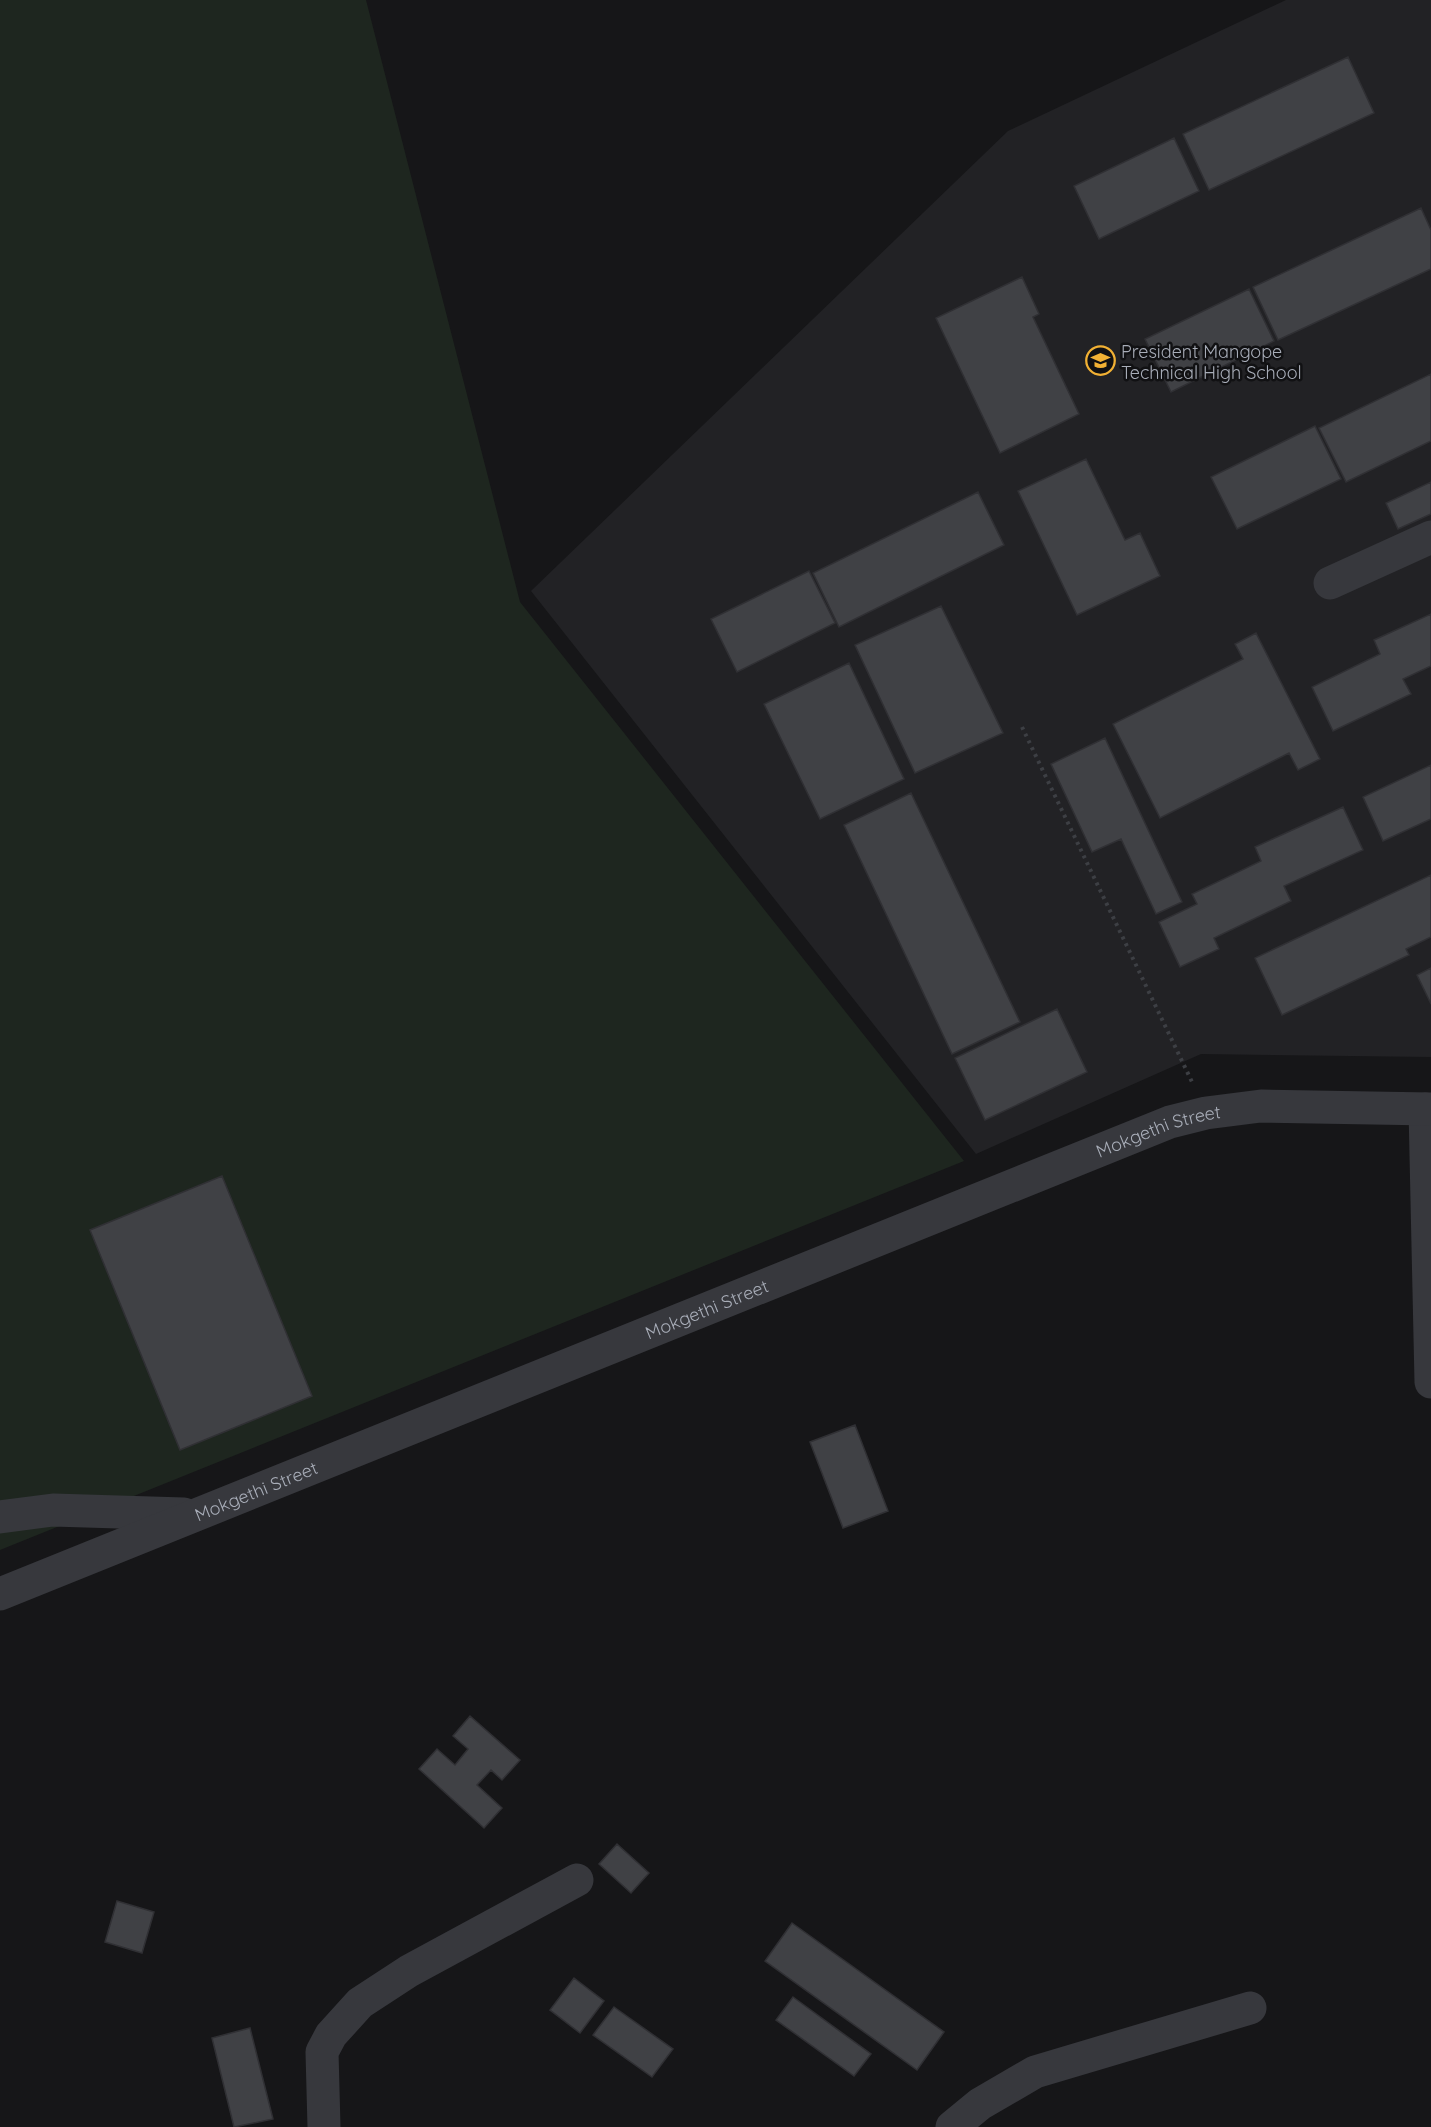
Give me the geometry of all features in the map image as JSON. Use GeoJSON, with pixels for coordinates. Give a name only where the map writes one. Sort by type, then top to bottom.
{"type":"FeatureCollection","features":[{"type":"Feature","properties":{"kind":"street"},"geometry":{"type":"LineString","coordinates":[[1330,584],[1431,537]]}},
{"type":"Feature","properties":{"kind":"street","name":"Mokgethi Street"},"geometry":{"type":"LineString","coordinates":[[0,1594],[1170,1122],[1206,1113],[1261,1106],[1428,1109]]}},
{"type":"Feature","properties":{"kind":"street"},"geometry":{"type":"LineString","coordinates":[[1428,1109],[1431,1382]]}},
{"type":"Feature","properties":{"kind":"street"},"geometry":{"type":"LineString","coordinates":[[0,1516],[53,1510],[195,1515]]}},
{"type":"Feature","properties":{"kind":"street"},"geometry":{"type":"LineString","coordinates":[[324,2127],[322,2052],[331,2035],[360,2002],[409,1971],[577,1880]]}},
{"type":"Feature","properties":{"kind":"street"},"geometry":{"type":"LineString","coordinates":[[952,2127],[980,2104],[1035,2072],[1250,2008]]}},
{"type":"Feature","properties":{"kind":"path"},"geometry":{"type":"LineString","coordinates":[[1022,727],[1206,1113]]}},
{"type":"Feature","properties":{"kind":"shaded area"},"geometry":{"type":"Polygon","coordinates":[[[0,0],[366,0],[520,602],[964,1161],[0,1550],[0,0]]]}},
{"type":"Feature","properties":{"kind":"shaded area","name":"President Mangope Technical High School"},"geometry":{"type":"Polygon","coordinates":[[[1286,0],[1431,0],[1431,1057],[1201,1054],[976,1154],[531,591],[1008,131],[1286,0]]]}},
{"type":"Feature","properties":{"kind":"building"},"geometry":{"type":"Polygon","coordinates":[[[1348,57],[1374,113],[1209,190],[1183,134],[1348,57]]]}},
{"type":"Feature","properties":{"kind":"building"},"geometry":{"type":"Polygon","coordinates":[[[1174,138],[1199,191],[1099,239],[1074,186],[1174,138]]]}},
{"type":"Feature","properties":{"kind":"building"},"geometry":{"type":"Polygon","coordinates":[[[1421,208],[1431,230],[1431,269],[1278,340],[1253,287],[1421,208]]]}},
{"type":"Feature","properties":{"kind":"building"},"geometry":{"type":"Polygon","coordinates":[[[1022,277],[1039,314],[1033,317],[1079,414],[1000,453],[936,318],[1022,277]]]}},
{"type":"Feature","properties":{"kind":"building"},"geometry":{"type":"Polygon","coordinates":[[[1249,289],[1274,341],[1171,392],[1145,339],[1249,289]]]}},
{"type":"Feature","properties":{"kind":"building"},"geometry":{"type":"Polygon","coordinates":[[[1431,374],[1431,441],[1346,482],[1319,428],[1431,374]]]}},
{"type":"Feature","properties":{"kind":"building"},"geometry":{"type":"Polygon","coordinates":[[[1315,426],[1341,479],[1237,529],[1211,477],[1315,426]]]}},
{"type":"Feature","properties":{"kind":"building"},"geometry":{"type":"Polygon","coordinates":[[[1086,459],[1125,540],[1140,533],[1160,576],[1077,615],[1018,491],[1086,459]]]}},
{"type":"Feature","properties":{"kind":"building"},"geometry":{"type":"Polygon","coordinates":[[[1431,482],[1431,514],[1398,529],[1386,503],[1431,482]]]}},
{"type":"Feature","properties":{"kind":"building"},"geometry":{"type":"Polygon","coordinates":[[[978,492],[1004,545],[839,627],[813,573],[978,492]]]}},
{"type":"Feature","properties":{"kind":"building"},"geometry":{"type":"Polygon","coordinates":[[[809,571],[835,623],[737,672],[711,619],[809,571]]]}},
{"type":"Feature","properties":{"kind":"building"},"geometry":{"type":"Polygon","coordinates":[[[941,606],[1003,733],[915,773],[855,645],[941,606]]]}},
{"type":"Feature","properties":{"kind":"building"},"geometry":{"type":"Polygon","coordinates":[[[1431,614],[1431,666],[1403,679],[1411,694],[1333,731],[1312,687],[1380,654],[1374,640],[1431,614]]]}},
{"type":"Feature","properties":{"kind":"building"},"geometry":{"type":"Polygon","coordinates":[[[1256,633],[1320,759],[1298,770],[1289,753],[1160,818],[1113,724],[1243,659],[1235,644],[1256,633]]]}},
{"type":"Feature","properties":{"kind":"building"},"geometry":{"type":"Polygon","coordinates":[[[849,663],[904,779],[820,819],[764,704],[849,663]]]}},
{"type":"Feature","properties":{"kind":"building"},"geometry":{"type":"Polygon","coordinates":[[[1105,738],[1182,902],[1156,914],[1121,839],[1092,852],[1051,764],[1105,738]]]}},
{"type":"Feature","properties":{"kind":"building"},"geometry":{"type":"Polygon","coordinates":[[[1431,765],[1431,819],[1383,841],[1363,797],[1431,765]]]}},
{"type":"Feature","properties":{"kind":"building"},"geometry":{"type":"Polygon","coordinates":[[[911,793],[1020,1022],[952,1054],[844,825],[911,793]]]}},
{"type":"Feature","properties":{"kind":"building"},"geometry":{"type":"Polygon","coordinates":[[[1343,807],[1363,850],[1284,886],[1291,901],[1214,938],[1219,949],[1180,967],[1159,922],[1197,904],[1192,894],[1261,861],[1255,847],[1343,807]]]}},
{"type":"Feature","properties":{"kind":"building"},"geometry":{"type":"Polygon","coordinates":[[[1431,875],[1431,937],[1406,949],[1409,955],[1282,1015],[1255,958],[1431,875]]]}},
{"type":"Feature","properties":{"kind":"building"},"geometry":{"type":"Polygon","coordinates":[[[1431,968],[1431,1004],[1417,975],[1431,968]]]}},
{"type":"Feature","properties":{"kind":"building"},"geometry":{"type":"Polygon","coordinates":[[[1057,1009],[1087,1072],[985,1120],[955,1058],[1057,1009]]]}},
{"type":"Feature","properties":{"kind":"building"},"geometry":{"type":"Polygon","coordinates":[[[222,1176],[312,1396],[180,1450],[90,1230],[222,1176]]]}},
{"type":"Feature","properties":{"kind":"building"},"geometry":{"type":"Polygon","coordinates":[[[855,1425],[888,1511],[843,1528],[810,1442],[855,1425]]]}},
{"type":"Feature","properties":{"kind":"building"},"geometry":{"type":"Polygon","coordinates":[[[470,1716],[520,1760],[502,1780],[491,1770],[477,1785],[502,1808],[484,1828],[419,1769],[437,1749],[455,1765],[468,1749],[453,1736],[470,1716]]]}},
{"type":"Feature","properties":{"kind":"building"},"geometry":{"type":"Polygon","coordinates":[[[617,1844],[649,1873],[631,1893],[599,1864],[617,1844]]]}},
{"type":"Feature","properties":{"kind":"building"},"geometry":{"type":"Polygon","coordinates":[[[117,1901],[154,1912],[142,1953],[105,1942],[117,1901]]]}},
{"type":"Feature","properties":{"kind":"building"},"geometry":{"type":"Polygon","coordinates":[[[792,1923],[944,2032],[917,2070],[765,1961],[792,1923]]]}},
{"type":"Feature","properties":{"kind":"building"},"geometry":{"type":"Polygon","coordinates":[[[574,1978],[604,2001],[580,2033],[550,2010],[574,1978]]]}},
{"type":"Feature","properties":{"kind":"building"},"geometry":{"type":"Polygon","coordinates":[[[793,1997],[871,2054],[854,2076],[776,2020],[793,1997]]]}},
{"type":"Feature","properties":{"kind":"building"},"geometry":{"type":"Polygon","coordinates":[[[614,2007],[673,2049],[652,2077],[593,2035],[614,2007]]]}},
{"type":"Feature","properties":{"kind":"building"},"geometry":{"type":"Polygon","coordinates":[[[250,2028],[273,2119],[234,2127],[212,2038],[250,2028]]]}},
{"type":"Feature","properties":{"kind":"place","name":"President Mangope Technical High School"},"geometry":{"type":"Point","coordinates":[1100,361]}}]}
